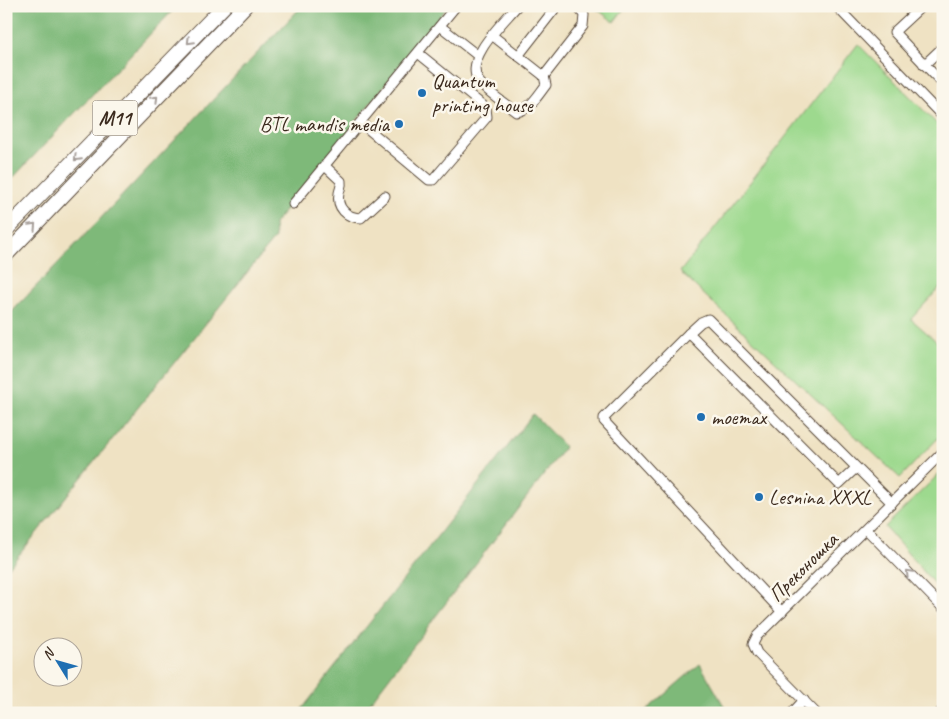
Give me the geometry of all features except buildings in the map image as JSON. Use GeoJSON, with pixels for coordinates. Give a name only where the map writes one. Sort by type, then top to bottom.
{"type":"FeatureCollection","features":[{"type":"Feature","properties":{"kind":"highway","name":"M11"},"geometry":{"type":"LineString","coordinates":[[6,230],[224,6]]}},
{"type":"Feature","properties":{"kind":"highway","name":"M11"},"geometry":{"type":"LineString","coordinates":[[6,255],[246,6]]}},
{"type":"Feature","properties":{"kind":"street"},"geometry":{"type":"LineString","coordinates":[[293,204],[456,6]]}},
{"type":"Feature","properties":{"kind":"street"},"geometry":{"type":"LineString","coordinates":[[493,36],[544,76],[546,85],[524,111],[516,112],[478,80],[475,71],[476,55],[517,6]]}},
{"type":"Feature","properties":{"kind":"street"},"geometry":{"type":"LineString","coordinates":[[518,56],[557,6]]}},
{"type":"Feature","properties":{"kind":"street"},"geometry":{"type":"LineString","coordinates":[[544,76],[583,26],[584,15],[577,6]]}},
{"type":"Feature","properties":{"kind":"street"},"geometry":{"type":"LineString","coordinates":[[836,6],[943,117]]}},
{"type":"Feature","properties":{"kind":"street"},"geometry":{"type":"LineString","coordinates":[[922,6],[894,32],[943,84]]}},
{"type":"Feature","properties":{"kind":"street"},"geometry":{"type":"LineString","coordinates":[[440,26],[476,55]]}},
{"type":"Feature","properties":{"kind":"street"},"geometry":{"type":"LineString","coordinates":[[924,65],[943,47]]}},
{"type":"Feature","properties":{"kind":"street"},"geometry":{"type":"LineString","coordinates":[[361,123],[429,180],[433,180],[487,117],[486,108],[418,53]]}},
{"type":"Feature","properties":{"kind":"street"},"geometry":{"type":"LineString","coordinates":[[325,166],[342,181],[338,200],[340,207],[349,216],[361,218],[385,196]]}},
{"type":"Feature","properties":{"kind":"street"},"geometry":{"type":"LineString","coordinates":[[782,612],[604,422],[604,418],[689,333],[701,322],[708,319],[892,503]]}},
{"type":"Feature","properties":{"kind":"street"},"geometry":{"type":"LineString","coordinates":[[689,333],[840,484],[856,468]]}},
{"type":"Feature","properties":{"kind":"street","name":"Преконошка"},"geometry":{"type":"LineString","coordinates":[[804,700],[757,652],[753,644],[758,636],[943,452]]}},
{"type":"Feature","properties":{"kind":"street"},"geometry":{"type":"LineString","coordinates":[[866,529],[943,608]]}},
{"type":"Feature","properties":{"kind":"street"},"geometry":{"type":"LineString","coordinates":[[792,713],[804,700],[816,713]]}},
{"type":"Feature","properties":{"kind":"street"},"geometry":{"type":"LineString","coordinates":[[940,713],[943,710]]}},
{"type":"Feature","properties":{"kind":"green space"},"geometry":{"type":"Polygon","coordinates":[[[6,6],[177,6],[6,185],[6,6]]]}},
{"type":"Feature","properties":{"kind":"green space"},"geometry":{"type":"Polygon","coordinates":[[[302,6],[448,6],[274,224],[275,238],[6,571],[6,318],[302,6]]]}},
{"type":"Feature","properties":{"kind":"green space"},"geometry":{"type":"Polygon","coordinates":[[[593,6],[626,6],[614,22],[593,6]]]}},
{"type":"Feature","properties":{"kind":"green space"},"geometry":{"type":"Polygon","coordinates":[[[858,44],[943,130],[943,284],[911,319],[943,347],[943,433],[900,478],[680,272],[858,44]]]}},
{"type":"Feature","properties":{"kind":"green space"},"geometry":{"type":"Polygon","coordinates":[[[533,414],[565,447],[362,713],[299,713],[533,414]]]}},
{"type":"Feature","properties":{"kind":"green space"},"geometry":{"type":"Polygon","coordinates":[[[943,470],[943,594],[885,527],[943,470]]]}},
{"type":"Feature","properties":{"kind":"green space"},"geometry":{"type":"Polygon","coordinates":[[[700,664],[728,713],[643,713],[700,664]]]}},
{"type":"Feature","properties":{"kind":"place","name":"Quantum printing house"},"geometry":{"type":"Point","coordinates":[422,93]}},
{"type":"Feature","properties":{"kind":"place","name":"BTL mandis media"},"geometry":{"type":"Point","coordinates":[399,124]}},
{"type":"Feature","properties":{"kind":"place","name":"moemax"},"geometry":{"type":"Point","coordinates":[701,417]}},
{"type":"Feature","properties":{"kind":"place","name":"Lesnina XXXL"},"geometry":{"type":"Point","coordinates":[759,497]}}]}
